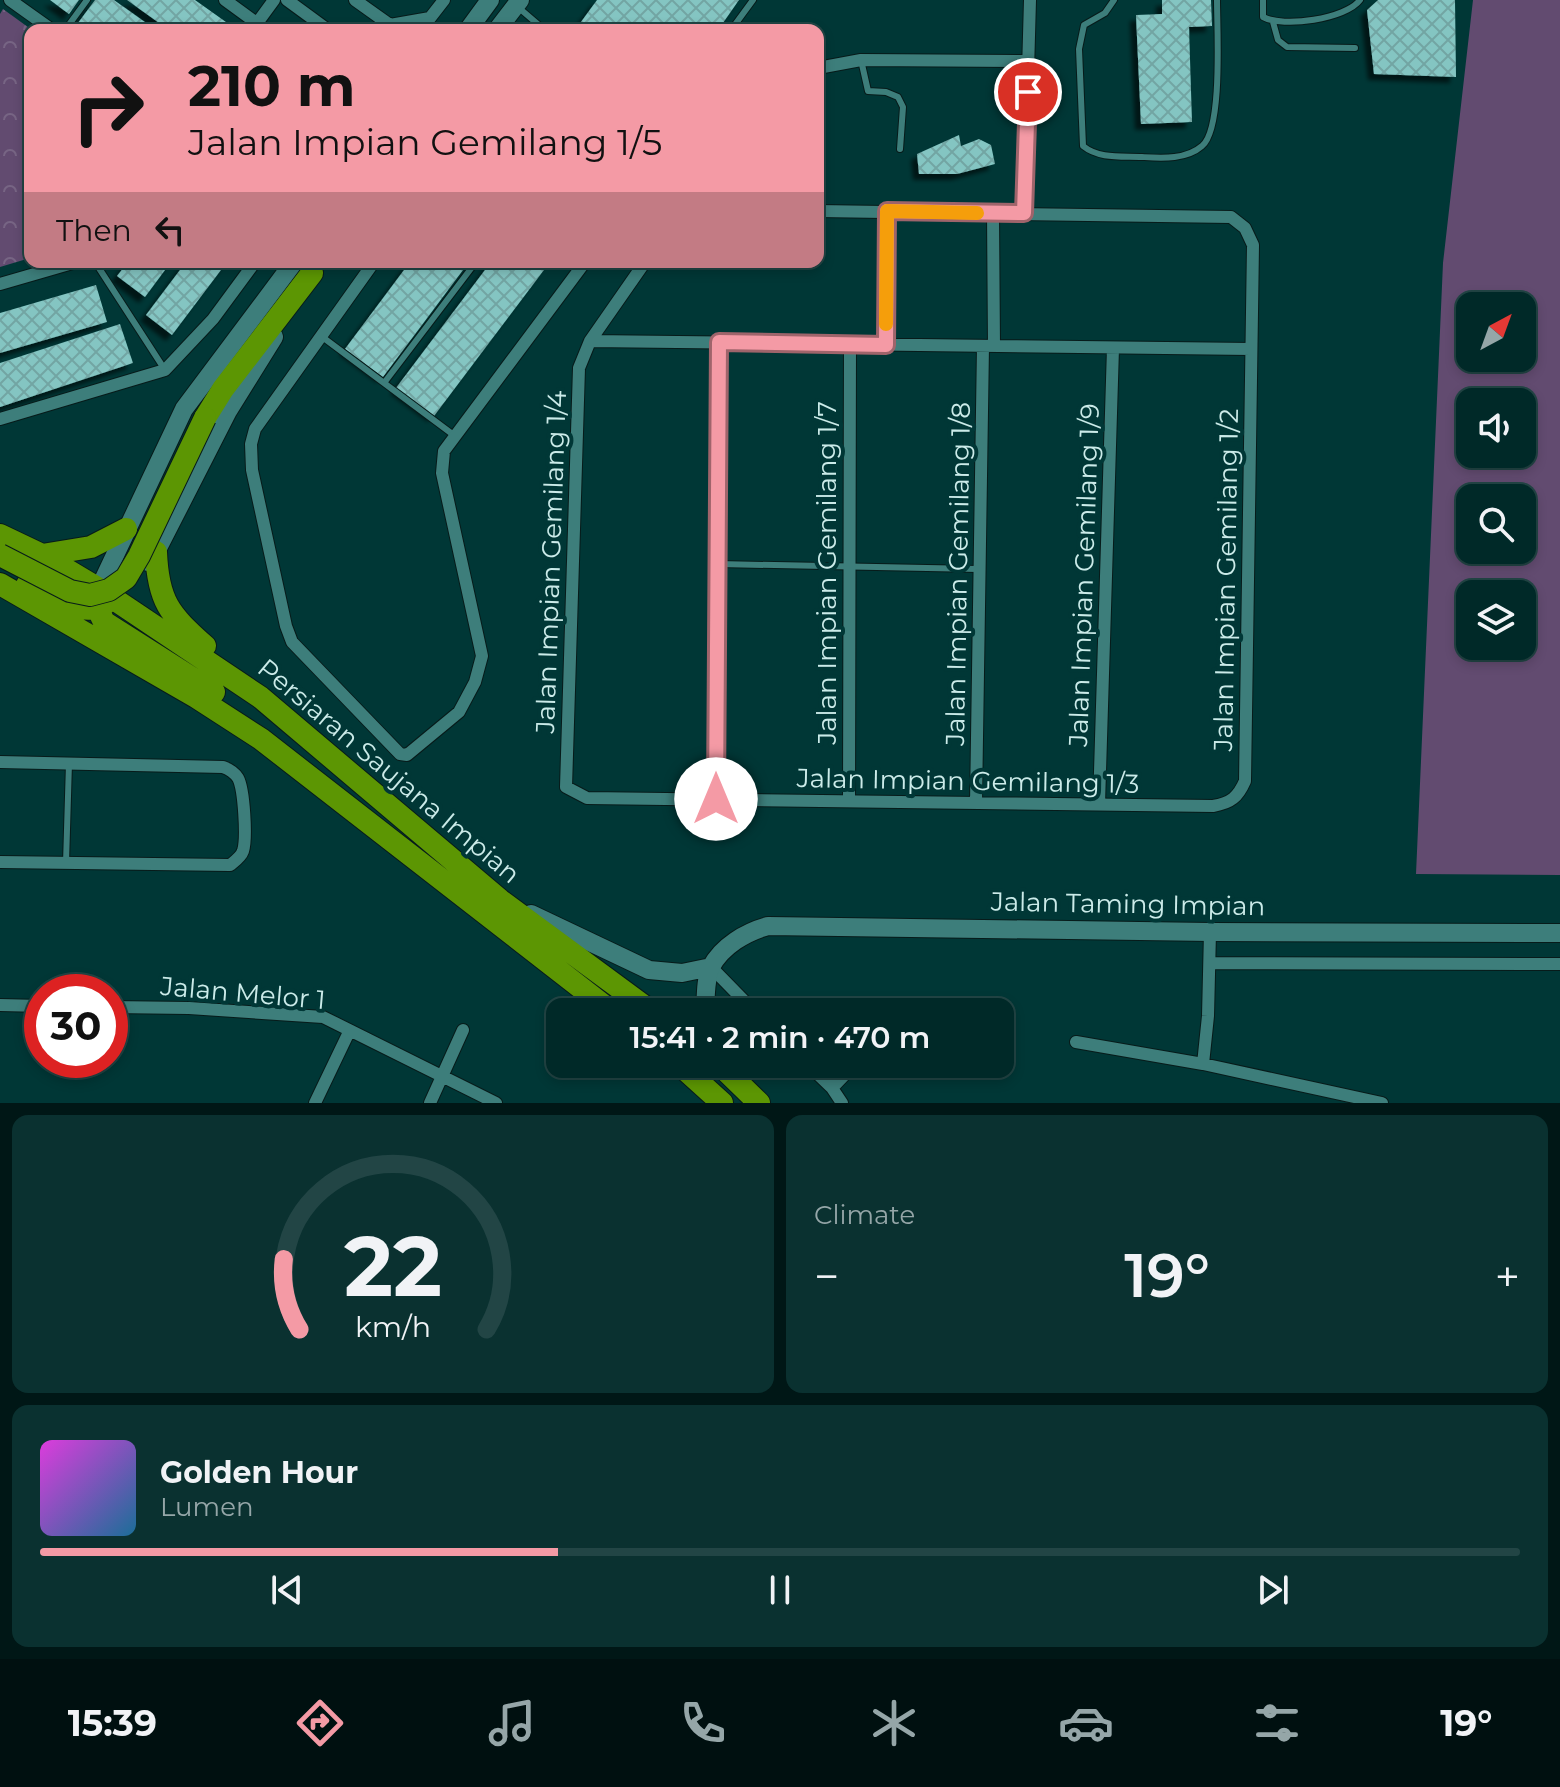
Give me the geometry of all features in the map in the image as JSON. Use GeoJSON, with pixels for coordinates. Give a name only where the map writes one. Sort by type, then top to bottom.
{"type":"FeatureCollection","features":[{"type":"Feature","properties":{"kind":"highway"},"geometry":{"type":"LineString","coordinates":[[0,555],[70,591],[90,595],[109,590],[126,578],[205,418],[308,268]]}},
{"type":"Feature","properties":{"kind":"highway"},"geometry":{"type":"LineString","coordinates":[[42,555],[91,547],[126,529]]}},
{"type":"Feature","properties":{"kind":"highway","name":"Persiaran Saujana Impian"},"geometry":{"type":"LineString","coordinates":[[0,535],[42,555],[102,598],[260,697],[500,900],[633,998]]}},
{"type":"Feature","properties":{"kind":"highway"},"geometry":{"type":"LineString","coordinates":[[156,552],[160,593],[169,610],[260,697]]}},
{"type":"Feature","properties":{"kind":"highway"},"geometry":{"type":"LineString","coordinates":[[0,573],[79,609],[102,598],[104,622],[227,701],[261,739]]}},
{"type":"Feature","properties":{"kind":"highway","name":"Persiaran Saujana Impian"},"geometry":{"type":"LineString","coordinates":[[0,584],[196,697],[261,739],[594,998]]}},
{"type":"Feature","properties":{"kind":"highway"},"geometry":{"type":"LineString","coordinates":[[694,1078],[722,1103]]}},
{"type":"Feature","properties":{"kind":"highway"},"geometry":{"type":"LineString","coordinates":[[733,1078],[759,1103]]}},
{"type":"Feature","properties":{"kind":"street"},"geometry":{"type":"LineString","coordinates":[[10,0],[44,24]]}},
{"type":"Feature","properties":{"kind":"street"},"geometry":{"type":"LineString","coordinates":[[225,0],[253,24]]}},
{"type":"Feature","properties":{"kind":"street"},"geometry":{"type":"LineString","coordinates":[[260,24],[274,0]]}},
{"type":"Feature","properties":{"kind":"street"},"geometry":{"type":"LineString","coordinates":[[287,0],[320,24]]}},
{"type":"Feature","properties":{"kind":"street"},"geometry":{"type":"LineString","coordinates":[[355,0],[389,24]]}},
{"type":"Feature","properties":{"kind":"street"},"geometry":{"type":"LineString","coordinates":[[396,24],[430,18],[444,0]]}},
{"type":"Feature","properties":{"kind":"street"},"geometry":{"type":"LineString","coordinates":[[472,24],[490,0]]}},
{"type":"Feature","properties":{"kind":"street"},"geometry":{"type":"LineString","coordinates":[[824,211],[1024,213],[1030,0]]}},
{"type":"Feature","properties":{"kind":"street"},"geometry":{"type":"LineString","coordinates":[[502,24],[518,3]]}},
{"type":"Feature","properties":{"kind":"street"},"geometry":{"type":"LineString","coordinates":[[824,67],[861,60],[1028,61]]}},
{"type":"Feature","properties":{"kind":"street"},"geometry":{"type":"LineString","coordinates":[[886,345],[887,211]]}},
{"type":"Feature","properties":{"kind":"street","name":"Jalan Impian Gemilang 1/8"},"geometry":{"type":"LineString","coordinates":[[976,803],[980,569],[993,213]]}},
{"type":"Feature","properties":{"kind":"street","name":"Jalan Impian Gemilang 1/2"},"geometry":{"type":"LineString","coordinates":[[1024,213],[1231,217],[1245,228],[1253,245],[1245,781],[1239,794],[1227,804]]}},
{"type":"Feature","properties":{"kind":"street"},"geometry":{"type":"LineString","coordinates":[[0,284],[55,268]]}},
{"type":"Feature","properties":{"kind":"street"},"geometry":{"type":"LineString","coordinates":[[0,419],[165,370],[213,319],[251,268]]}},
{"type":"Feature","properties":{"kind":"street"},"geometry":{"type":"LineString","coordinates":[[102,598],[126,529],[184,409],[307,268]]}},
{"type":"Feature","properties":{"kind":"street"},"geometry":{"type":"LineString","coordinates":[[102,598],[132,580],[156,552],[228,411],[308,268]]}},
{"type":"Feature","properties":{"kind":"street"},"geometry":{"type":"LineString","coordinates":[[370,268],[255,429],[251,444],[252,470],[292,642],[400,754],[413,752],[459,712],[475,682],[482,656],[442,473],[444,451],[578,268]]}},
{"type":"Feature","properties":{"kind":"street","name":"Jalan Impian Gemilang 1/4"},"geometry":{"type":"LineString","coordinates":[[566,787],[579,368],[590,341],[641,268]]}},
{"type":"Feature","properties":{"kind":"street"},"geometry":{"type":"LineString","coordinates":[[590,341],[1251,349]]}},
{"type":"Feature","properties":{"kind":"street"},"geometry":{"type":"LineString","coordinates":[[716,799],[719,342]]}},
{"type":"Feature","properties":{"kind":"street","name":"Jalan Impian Gemilang 1/7"},"geometry":{"type":"LineString","coordinates":[[849,801],[850,344]]}},
{"type":"Feature","properties":{"kind":"street","name":"Jalan Impian Gemilang 1/9"},"geometry":{"type":"LineString","coordinates":[[1099,804],[1113,348]]}},
{"type":"Feature","properties":{"kind":"street"},"geometry":{"type":"LineString","coordinates":[[0,762],[223,767],[233,772],[240,783],[243,850],[230,865],[0,862]]}},
{"type":"Feature","properties":{"kind":"street","name":"Jalan Impian Gemilang 1/3"},"geometry":{"type":"LineString","coordinates":[[566,787],[587,798],[1227,804]]}},
{"type":"Feature","properties":{"kind":"street"},"geometry":{"type":"LineString","coordinates":[[500,900],[649,970],[682,973],[711,967]]}},
{"type":"Feature","properties":{"kind":"street","name":"Jalan Taming Impian"},"geometry":{"type":"LineString","coordinates":[[711,967],[732,943],[750,931],[768,926],[1560,933]]}},
{"type":"Feature","properties":{"kind":"street"},"geometry":{"type":"LineString","coordinates":[[1203,1064],[1210,932]]}},
{"type":"Feature","properties":{"kind":"street"},"geometry":{"type":"LineString","coordinates":[[1210,963],[1560,964]]}},
{"type":"Feature","properties":{"kind":"street"},"geometry":{"type":"LineString","coordinates":[[707,998],[711,967]]}},
{"type":"Feature","properties":{"kind":"street"},"geometry":{"type":"LineString","coordinates":[[711,967],[741,998]]}},
{"type":"Feature","properties":{"kind":"street"},"geometry":{"type":"LineString","coordinates":[[0,1005],[24,1006]]}},
{"type":"Feature","properties":{"kind":"street","name":"Jalan Melor 1"},"geometry":{"type":"LineString","coordinates":[[128,1007],[315,1015],[331,1019],[349,1032],[496,1103]]}},
{"type":"Feature","properties":{"kind":"street"},"geometry":{"type":"LineString","coordinates":[[430,1103],[463,1030]]}},
{"type":"Feature","properties":{"kind":"street"},"geometry":{"type":"LineString","coordinates":[[315,1103],[349,1032]]}},
{"type":"Feature","properties":{"kind":"street"},"geometry":{"type":"LineString","coordinates":[[1076,1042],[1203,1064],[1382,1103]]}},
{"type":"Feature","properties":{"kind":"street"},"geometry":{"type":"LineString","coordinates":[[822,1078],[842,1103]]}},
{"type":"Feature","properties":{"kind":"street"},"geometry":{"type":"LineString","coordinates":[[832,1088],[842,1078]]}},
{"type":"Feature","properties":{"kind":"lane"},"geometry":{"type":"LineString","coordinates":[[69,24],[87,0]]}},
{"type":"Feature","properties":{"kind":"lane"},"geometry":{"type":"LineString","coordinates":[[735,24],[753,0]]}},
{"type":"Feature","properties":{"kind":"lane"},"geometry":{"type":"LineString","coordinates":[[1114,0],[1105,13],[1084,25],[1079,49],[1083,146],[1093,155],[1163,158],[1191,154],[1205,145],[1212,130],[1217,91],[1217,0]]}},
{"type":"Feature","properties":{"kind":"lane"},"geometry":{"type":"LineString","coordinates":[[1263,0],[1263,17],[1273,22],[1335,17],[1355,7],[1360,0]]}},
{"type":"Feature","properties":{"kind":"lane"},"geometry":{"type":"LineString","coordinates":[[518,3],[538,24]]}},
{"type":"Feature","properties":{"kind":"lane"},"geometry":{"type":"LineString","coordinates":[[1273,22],[1278,40],[1287,47],[1355,48]]}},
{"type":"Feature","properties":{"kind":"lane"},"geometry":{"type":"LineString","coordinates":[[861,60],[868,91],[886,92],[898,97],[903,107],[900,149]]}},
{"type":"Feature","properties":{"kind":"lane"},"geometry":{"type":"LineString","coordinates":[[99,268],[165,370]]}},
{"type":"Feature","properties":{"kind":"lane"},"geometry":{"type":"LineString","coordinates":[[384,383],[471,268]]}},
{"type":"Feature","properties":{"kind":"lane"},"geometry":{"type":"LineString","coordinates":[[321,336],[455,436]]}},
{"type":"Feature","properties":{"kind":"lane"},"geometry":{"type":"LineString","coordinates":[[718,564],[980,569]]}},
{"type":"Feature","properties":{"kind":"lane"},"geometry":{"type":"LineString","coordinates":[[66,864],[69,763]]}},
{"type":"Feature","properties":{"kind":"green space"},"geometry":{"type":"Polygon","coordinates":[[[1473,0],[1560,0],[1560,875],[1416,874],[1443,263],[1473,0]]]}},
{"type":"Feature","properties":{"kind":"green space"},"geometry":{"type":"Polygon","coordinates":[[[3,9],[24,24],[24,260],[0,267],[0,14],[3,9]]]}},
{"type":"Feature","properties":{"kind":"building"},"geometry":{"type":"Polygon","coordinates":[[[50,0],[79,0],[69,14],[50,0]]]}},
{"type":"Feature","properties":{"kind":"building"},"geometry":{"type":"Polygon","coordinates":[[[95,0],[114,0],[148,24],[79,24],[95,0]]]}},
{"type":"Feature","properties":{"kind":"building"},"geometry":{"type":"Polygon","coordinates":[[[127,0],[195,0],[229,24],[161,24],[127,0]]]}},
{"type":"Feature","properties":{"kind":"building"},"geometry":{"type":"Polygon","coordinates":[[[597,0],[739,0],[722,24],[581,22],[597,0]]]}},
{"type":"Feature","properties":{"kind":"building"},"geometry":{"type":"Polygon","coordinates":[[[1162,0],[1211,0],[1212,26],[1189,27],[1192,122],[1141,124],[1136,15],[1162,14],[1162,0]]]}},
{"type":"Feature","properties":{"kind":"building"},"geometry":{"type":"Polygon","coordinates":[[[1378,0],[1455,0],[1456,77],[1374,74],[1367,10],[1378,0]]]}},
{"type":"Feature","properties":{"kind":"building"},"geometry":{"type":"Polygon","coordinates":[[[959,135],[961,146],[979,139],[991,145],[995,164],[957,174],[919,174],[917,154],[959,135]]]}},
{"type":"Feature","properties":{"kind":"building"},"geometry":{"type":"Polygon","coordinates":[[[123,268],[167,268],[145,297],[117,276],[123,268]]]}},
{"type":"Feature","properties":{"kind":"building"},"geometry":{"type":"Polygon","coordinates":[[[181,268],[222,268],[172,335],[146,315],[181,268]]]}},
{"type":"Feature","properties":{"kind":"building"},"geometry":{"type":"Polygon","coordinates":[[[406,268],[465,268],[383,377],[345,349],[406,268]]]}},
{"type":"Feature","properties":{"kind":"building"},"geometry":{"type":"Polygon","coordinates":[[[486,268],[544,270],[434,416],[396,388],[486,268]]]}},
{"type":"Feature","properties":{"kind":"building"},"geometry":{"type":"Polygon","coordinates":[[[96,285],[107,322],[0,353],[0,313],[96,285]]]}},
{"type":"Feature","properties":{"kind":"building"},"geometry":{"type":"Polygon","coordinates":[[[120,324],[133,363],[0,407],[0,363],[120,324]]]}},
{"type":"Feature","properties":{"kind":"slow traffic"},"geometry":{"type":"LineString","coordinates":[[886,324],[887,211],[977,213]]}},
{"type":"Feature","properties":{"kind":"route"},"geometry":{"type":"LineString","coordinates":[[716,799],[719,342],[886,345],[887,211],[1024,213],[1028,92]]}}]}
